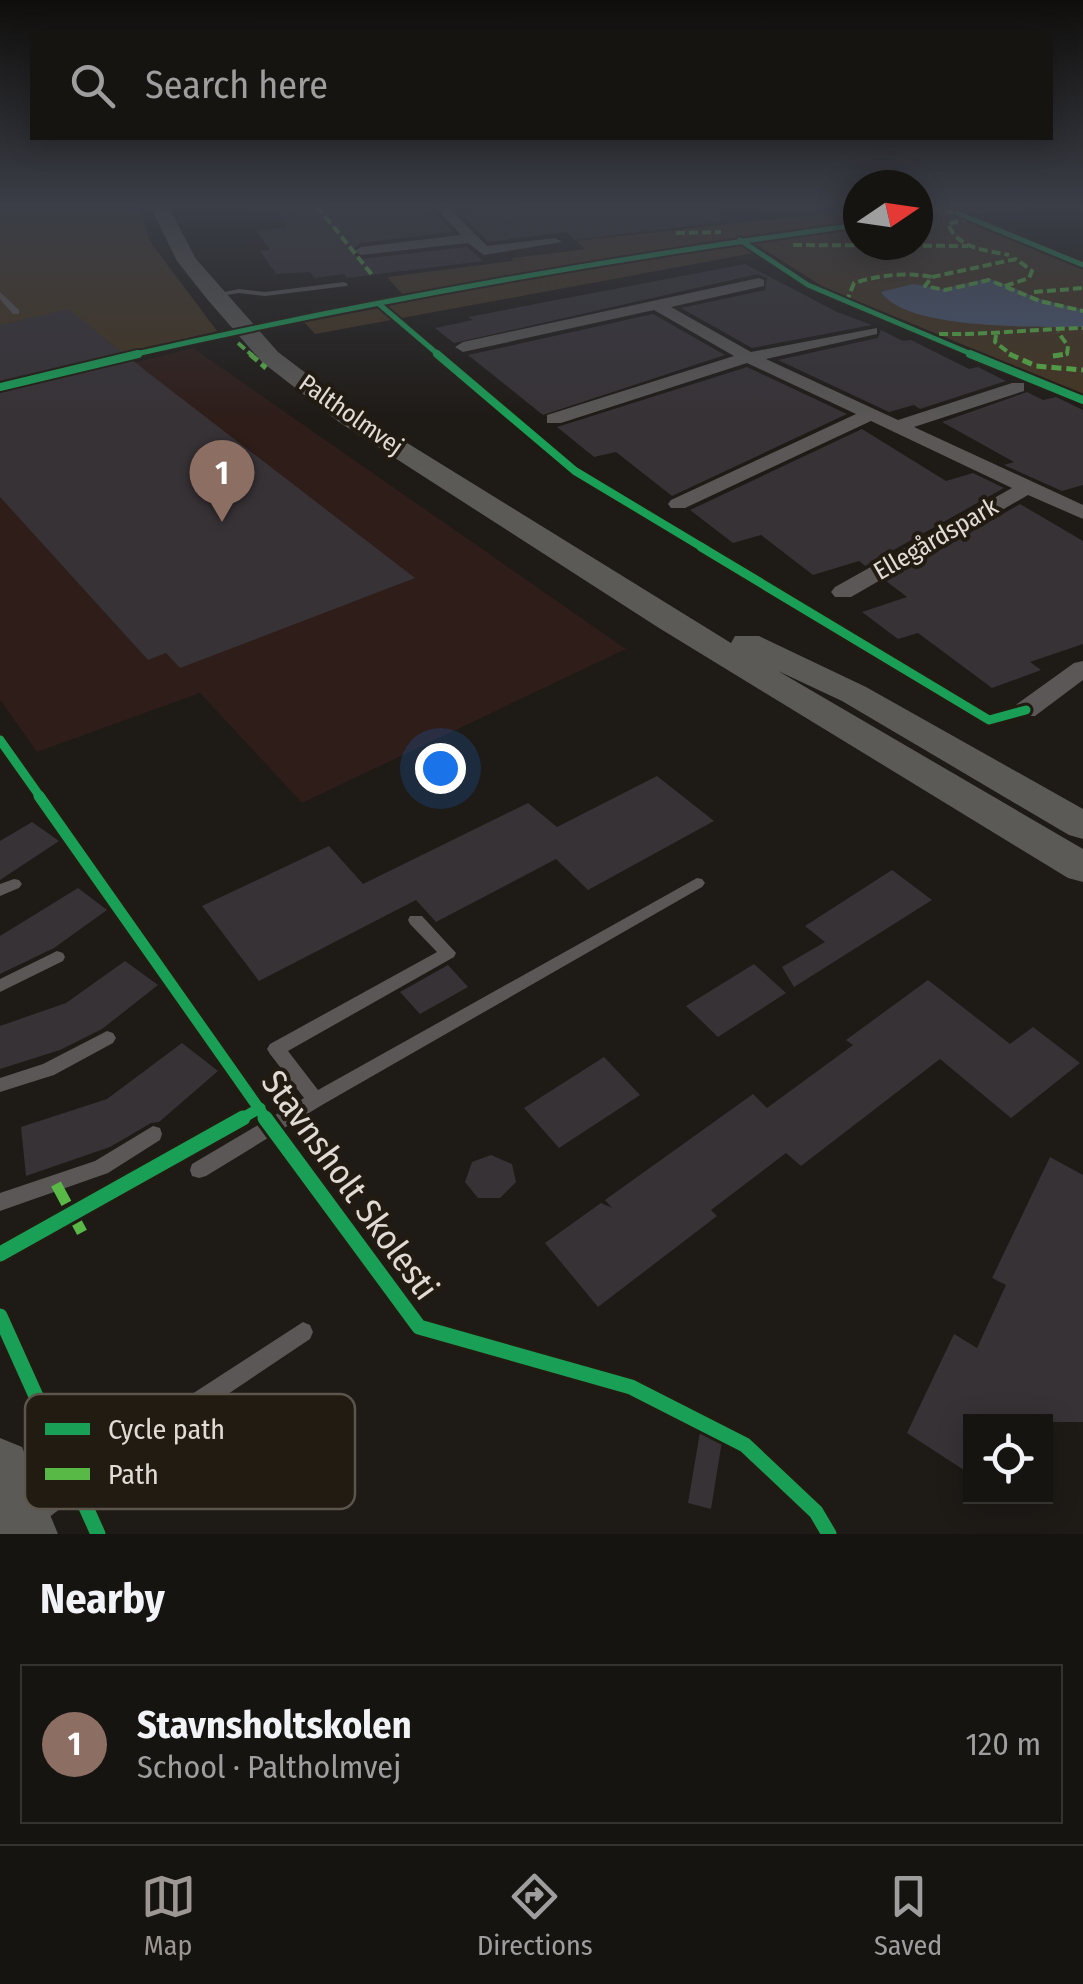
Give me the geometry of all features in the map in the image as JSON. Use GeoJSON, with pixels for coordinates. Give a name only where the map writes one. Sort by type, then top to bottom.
{"type":"FeatureCollection","features":[{"type":"Feature","properties":{"kind":"street","name":"Paltholmvej"},"geometry":{"type":"LineString","coordinates":[[201,278],[270,357],[348,416],[670,621],[1083,868]]}},
{"type":"Feature","properties":{"kind":"street"},"geometry":{"type":"LineString","coordinates":[[463,346],[760,282]]}},
{"type":"Feature","properties":{"kind":"street","name":"Ellegårdspark"},"geometry":{"type":"LineString","coordinates":[[654,304],[748,357],[1082,511]]}},
{"type":"Feature","properties":{"kind":"street"},"geometry":{"type":"LineString","coordinates":[[554,418],[748,357],[871,330]]}},
{"type":"Feature","properties":{"kind":"street"},"geometry":{"type":"LineString","coordinates":[[898,426],[1018,387]]}},
{"type":"Feature","properties":{"kind":"street"},"geometry":{"type":"LineString","coordinates":[[678,504],[872,414]]}},
{"type":"Feature","properties":{"kind":"street","name":"Ellegårdspark"},"geometry":{"type":"LineString","coordinates":[[842,592],[1030,486]]}},
{"type":"Feature","properties":{"kind":"street","name":"Paltholmvej"},"geometry":{"type":"LineString","coordinates":[[594,570],[854,694],[1083,826]]}},
{"type":"Feature","properties":{"kind":"street"},"geometry":{"type":"LineString","coordinates":[[1026,710],[1083,668]]}},
{"type":"Feature","properties":{"kind":"lane"},"geometry":{"type":"LineString","coordinates":[[214,295],[239,291],[265,294],[344,284]]}},
{"type":"Feature","properties":{"kind":"lane"},"geometry":{"type":"LineString","coordinates":[[0,294],[16,312]]}},
{"type":"Feature","properties":{"kind":"lane"},"geometry":{"type":"LineString","coordinates":[[199,1170],[697,882]]}},
{"type":"Feature","properties":{"kind":"lane"},"geometry":{"type":"LineString","coordinates":[[316,1100],[276,1049],[448,953],[416,920]]}},
{"type":"Feature","properties":{"kind":"lane"},"geometry":{"type":"LineString","coordinates":[[0,986],[57,957]]}},
{"type":"Feature","properties":{"kind":"lane"},"geometry":{"type":"LineString","coordinates":[[0,1085],[48,1070],[107,1038]]}},
{"type":"Feature","properties":{"kind":"lane"},"geometry":{"type":"LineString","coordinates":[[0,1202],[101,1166],[153,1134]]}},
{"type":"Feature","properties":{"kind":"lane"},"geometry":{"type":"LineString","coordinates":[[208,1394],[302,1332]]}},
{"type":"Feature","properties":{"kind":"shaded area"},"geometry":{"type":"Polygon","coordinates":[[[0,278],[177,278],[217,331],[0,384],[0,278]]]}},
{"type":"Feature","properties":{"kind":"shaded area"},"geometry":{"type":"Polygon","coordinates":[[[388,278],[621,278],[315,334],[304,322],[391,306],[384,300],[404,296],[388,278]]]}},
{"type":"Feature","properties":{"kind":"shaded area"},"geometry":{"type":"Polygon","coordinates":[[[809,278],[1083,278],[1083,394],[825,288],[809,278]]]}},
{"type":"Feature","properties":{"kind":"shaded area"},"geometry":{"type":"Polygon","coordinates":[[[193,348],[626,649],[302,803],[200,693],[37,752],[0,700],[0,396],[193,348]]]}},
{"type":"Feature","properties":{"kind":"water"},"geometry":{"type":"Polygon","coordinates":[[[988,278],[1040,299],[1083,310],[1083,327],[945,320],[896,305],[881,292],[913,284],[943,289],[988,278]]]}},
{"type":"Feature","properties":{"kind":"building"},"geometry":{"type":"Polygon","coordinates":[[[674,278],[742,278],[454,343],[435,328],[473,320],[468,317],[674,278]]]}},
{"type":"Feature","properties":{"kind":"building"},"geometry":{"type":"Polygon","coordinates":[[[767,278],[872,325],[752,348],[681,308],[765,290],[767,278]]]}},
{"type":"Feature","properties":{"kind":"building"},"geometry":{"type":"Polygon","coordinates":[[[68,309],[415,578],[180,668],[166,653],[148,660],[0,497],[0,325],[68,309]]]}},
{"type":"Feature","properties":{"kind":"building"},"geometry":{"type":"Polygon","coordinates":[[[653,314],[725,355],[543,415],[468,355],[653,314]]]}},
{"type":"Feature","properties":{"kind":"building"},"geometry":{"type":"Polygon","coordinates":[[[881,330],[1006,381],[920,409],[914,405],[889,412],[778,360],[878,338],[881,330]]]}},
{"type":"Feature","properties":{"kind":"building"},"geometry":{"type":"Polygon","coordinates":[[[747,367],[847,414],[672,496],[616,452],[594,457],[557,427],[747,367]]]}},
{"type":"Feature","properties":{"kind":"building"},"geometry":{"type":"Polygon","coordinates":[[[1027,392],[1043,400],[1056,397],[1083,410],[1083,485],[1062,491],[1004,465],[1014,462],[942,422],[1027,392]]]}},
{"type":"Feature","properties":{"kind":"building"},"geometry":{"type":"Polygon","coordinates":[[[862,429],[946,481],[973,473],[1004,488],[865,566],[859,561],[813,575],[761,535],[733,543],[690,510],[862,429]]]}},
{"type":"Feature","properties":{"kind":"building"},"geometry":{"type":"Polygon","coordinates":[[[1020,504],[1083,541],[1083,644],[1030,662],[1041,670],[992,688],[918,633],[898,639],[862,612],[907,597],[886,581],[1020,504]]]}},
{"type":"Feature","properties":{"kind":"building"},"geometry":{"type":"Polygon","coordinates":[[[657,776],[714,821],[588,890],[556,859],[436,922],[416,900],[259,981],[202,906],[329,846],[363,884],[528,803],[557,827],[657,776]]]}},
{"type":"Feature","properties":{"kind":"building"},"geometry":{"type":"Polygon","coordinates":[[[32,822],[59,841],[0,880],[0,841],[32,822]]]}},
{"type":"Feature","properties":{"kind":"building"},"geometry":{"type":"Polygon","coordinates":[[[892,870],[932,900],[794,987],[782,967],[825,942],[805,926],[892,870]]]}},
{"type":"Feature","properties":{"kind":"building"},"geometry":{"type":"Polygon","coordinates":[[[78,888],[107,910],[54,948],[0,974],[0,936],[78,888]]]}},
{"type":"Feature","properties":{"kind":"building"},"geometry":{"type":"Polygon","coordinates":[[[125,961],[158,985],[102,1029],[60,1050],[0,1069],[0,1026],[66,1003],[125,961]]]}},
{"type":"Feature","properties":{"kind":"building"},"geometry":{"type":"Polygon","coordinates":[[[754,964],[786,993],[718,1037],[686,1006],[754,964]]]}},
{"type":"Feature","properties":{"kind":"building"},"geometry":{"type":"Polygon","coordinates":[[[448,965],[468,987],[420,1014],[400,992],[448,965]]]}},
{"type":"Feature","properties":{"kind":"building"},"geometry":{"type":"Polygon","coordinates":[[[928,980],[1010,1044],[1033,1027],[1080,1063],[1011,1118],[940,1059],[801,1166],[786,1153],[711,1210],[717,1216],[598,1307],[545,1243],[601,1203],[612,1208],[605,1200],[753,1094],[767,1108],[853,1045],[846,1040],[928,980]]]}},
{"type":"Feature","properties":{"kind":"building"},"geometry":{"type":"Polygon","coordinates":[[[182,1043],[218,1071],[159,1122],[110,1147],[26,1176],[21,1127],[107,1099],[182,1043]]]}},
{"type":"Feature","properties":{"kind":"building"},"geometry":{"type":"Polygon","coordinates":[[[604,1057],[640,1095],[559,1148],[524,1108],[604,1057]]]}},
{"type":"Feature","properties":{"kind":"building"},"geometry":{"type":"Polygon","coordinates":[[[491,1155],[512,1164],[516,1182],[500,1198],[478,1198],[465,1182],[472,1162],[491,1155]]]}},
{"type":"Feature","properties":{"kind":"building"},"geometry":{"type":"Polygon","coordinates":[[[1050,1157],[1083,1175],[1083,1422],[1053,1422],[1053,1414],[963,1414],[963,1469],[907,1433],[954,1334],[977,1348],[1006,1285],[992,1278],[1050,1157]]]}},
{"type":"Feature","properties":{"kind":"building"},"geometry":{"type":"Polygon","coordinates":[[[700,1432],[723,1435],[711,1509],[688,1503],[700,1432]]]}},
{"type":"Feature","properties":{"kind":"marked path"},"geometry":{"type":"LineString","coordinates":[[846,303],[854,283],[875,278]]}},
{"type":"Feature","properties":{"kind":"marked path"},"geometry":{"type":"LineString","coordinates":[[932,278],[925,286],[930,290],[989,280],[1040,301],[1083,311]]}},
{"type":"Feature","properties":{"kind":"marked path"},"geometry":{"type":"LineString","coordinates":[[1005,286],[1029,278]]}},
{"type":"Feature","properties":{"kind":"marked path"},"geometry":{"type":"LineString","coordinates":[[1034,292],[1083,288]]}},
{"type":"Feature","properties":{"kind":"marked path"},"geometry":{"type":"LineString","coordinates":[[939,334],[996,335],[1030,329],[1083,328]]}},
{"type":"Feature","properties":{"kind":"marked path"},"geometry":{"type":"LineString","coordinates":[[1053,356],[1067,354],[1068,346],[1058,332]]}},
{"type":"Feature","properties":{"kind":"marked path"},"geometry":{"type":"LineString","coordinates":[[996,335],[995,342],[1024,362],[1059,370],[1083,370]]}},
{"type":"Feature","properties":{"kind":"marked path"},"geometry":{"type":"LineString","coordinates":[[238,343],[266,368]]}},
{"type":"Feature","properties":{"kind":"marked path"},"geometry":{"type":"LineString","coordinates":[[56,1184],[85,1238]]}},
{"type":"Feature","properties":{"kind":"cycle path"},"geometry":{"type":"LineString","coordinates":[[0,387],[319,314],[514,278]]}},
{"type":"Feature","properties":{"kind":"cycle path"},"geometry":{"type":"LineString","coordinates":[[797,278],[850,305],[1083,400]]}},
{"type":"Feature","properties":{"kind":"cycle path"},"geometry":{"type":"LineString","coordinates":[[379,304],[575,471],[989,720],[1026,710]]}},
{"type":"Feature","properties":{"kind":"cycle path","name":"Stavnsholt Skolesti"},"geometry":{"type":"LineString","coordinates":[[0,740],[271,1126],[419,1327],[631,1387],[745,1445],[816,1512],[829,1534]]}},
{"type":"Feature","properties":{"kind":"cycle path","name":"Stavnsholt Skolesti"},"geometry":{"type":"LineString","coordinates":[[0,1254],[260,1108]]}},
{"type":"Feature","properties":{"kind":"cycle path"},"geometry":{"type":"LineString","coordinates":[[0,1316],[35,1394]]}},
{"type":"Feature","properties":{"kind":"cycle path"},"geometry":{"type":"LineString","coordinates":[[87,1509],[98,1534]]}},
{"type":"Feature","properties":{"kind":"place","name":"Stavnsholtskolen"},"geometry":{"type":"Point","coordinates":[222,522]}}]}
